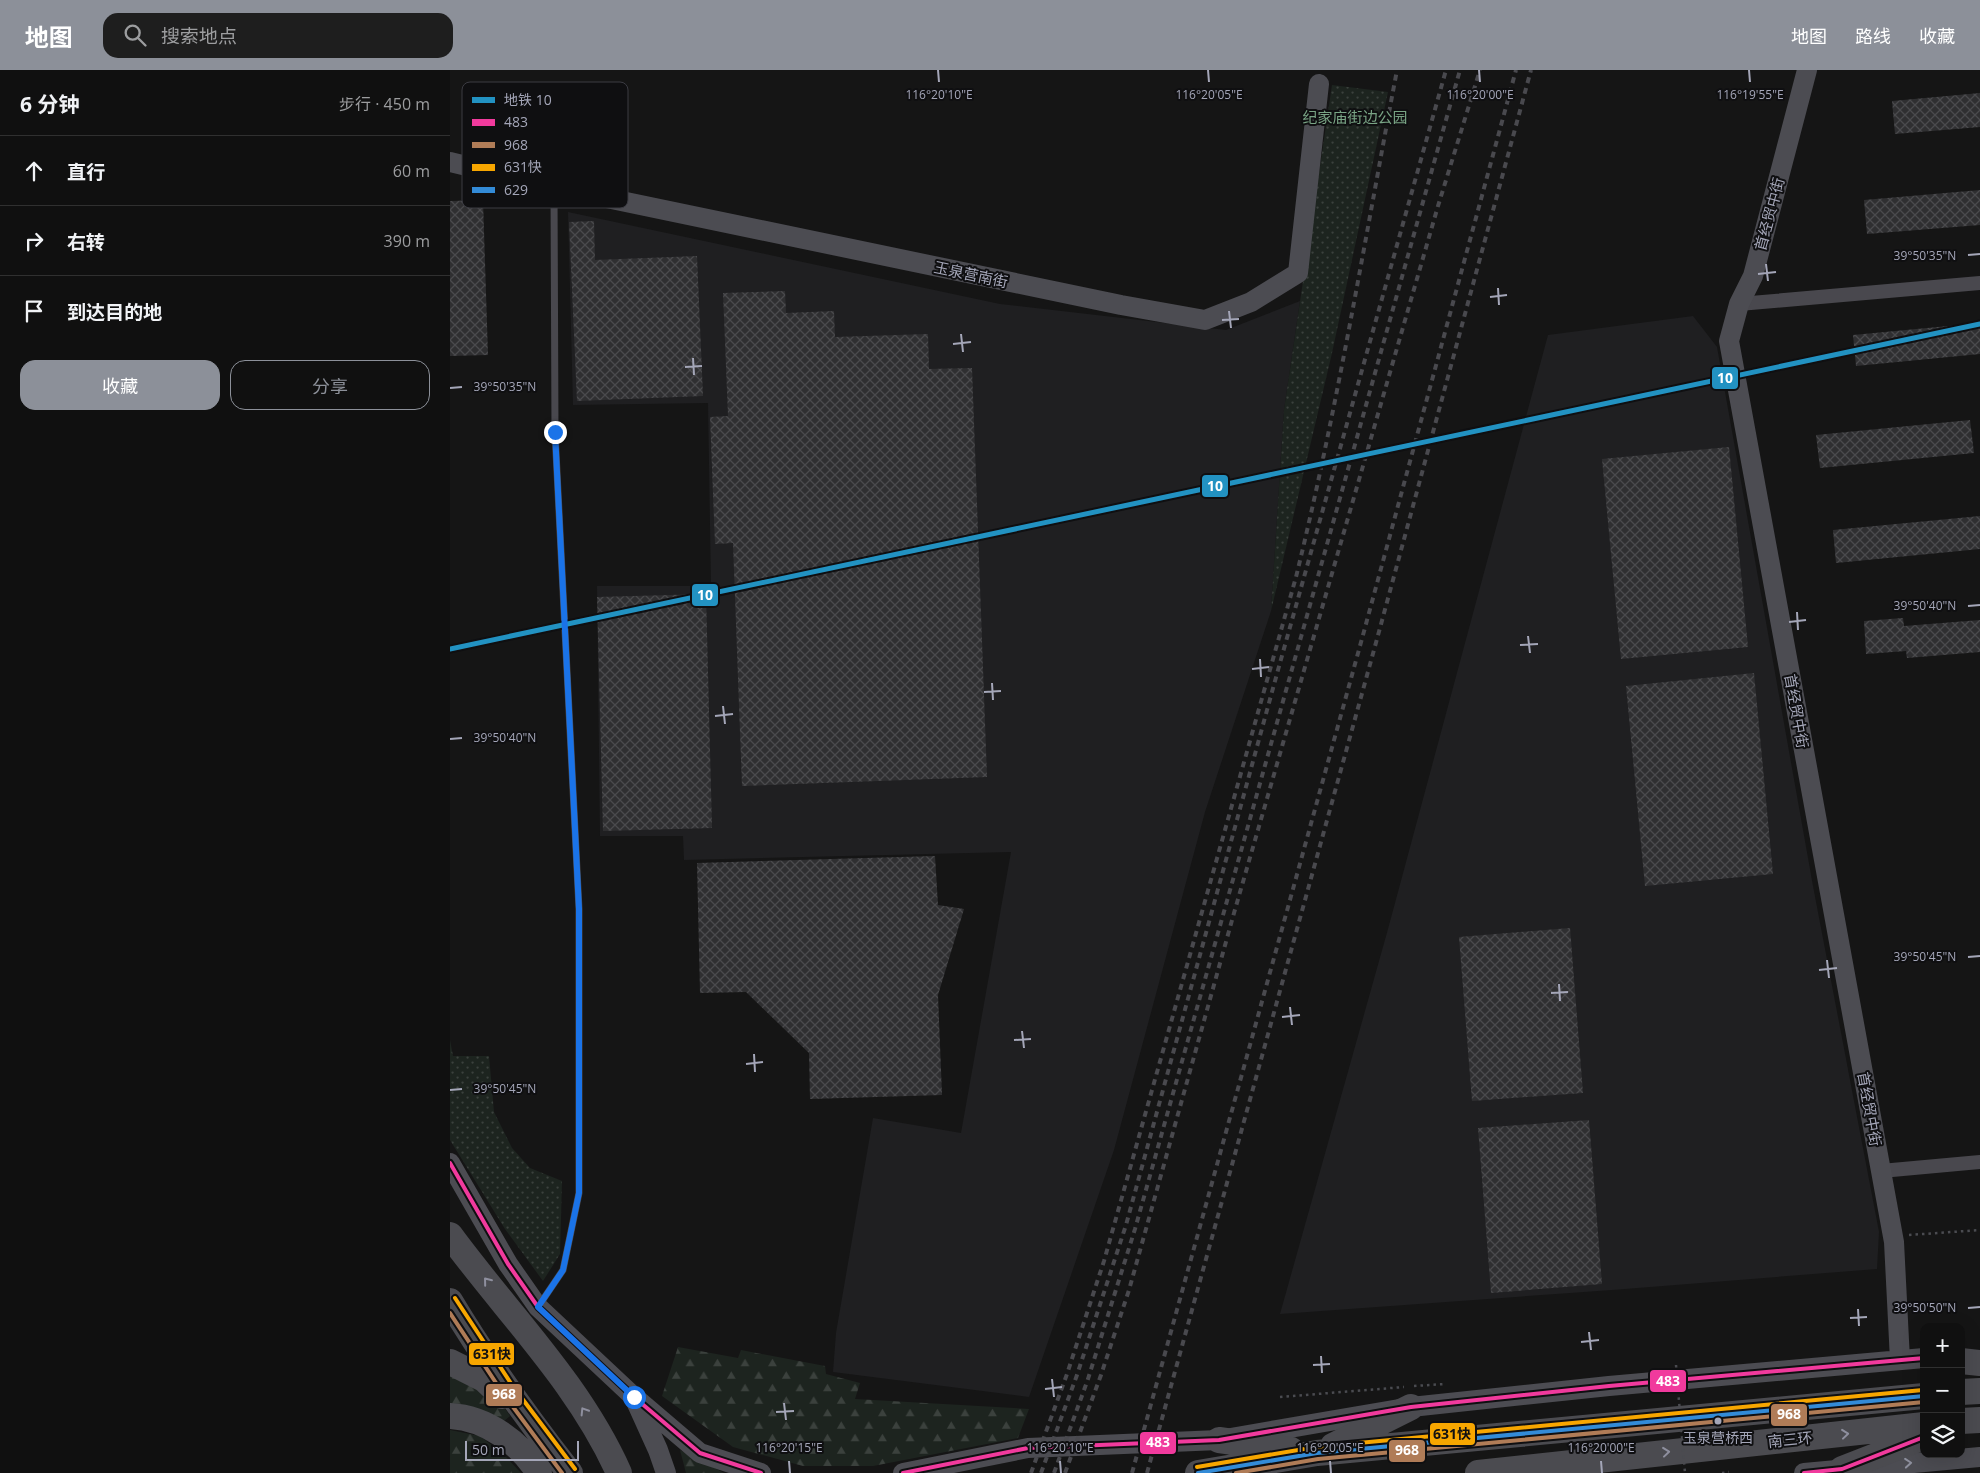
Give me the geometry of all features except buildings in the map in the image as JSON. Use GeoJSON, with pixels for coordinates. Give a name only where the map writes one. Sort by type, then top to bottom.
{"type":"FeatureCollection","features":[{"type":"Feature","properties":{"kind":"highway"},"geometry":{"type":"LineString","coordinates":[[450,1235],[542,1350],[610,1452],[619,1473]]}},
{"type":"Feature","properties":{"kind":"highway"},"geometry":{"type":"LineString","coordinates":[[450,1301],[475,1342],[536,1430],[570,1473]]}},
{"type":"Feature","properties":{"kind":"highway"},"geometry":{"type":"LineString","coordinates":[[1965,1361],[1980,1363]]}},
{"type":"Feature","properties":{"kind":"highway"},"geometry":{"type":"LineString","coordinates":[[450,1362],[484,1379],[536,1430]]}},
{"type":"Feature","properties":{"kind":"highway"},"geometry":{"type":"LineString","coordinates":[[1965,1392],[1980,1391]]}},
{"type":"Feature","properties":{"kind":"highway","name":"南三环"},"geometry":{"type":"LineString","coordinates":[[1198,1473],[1317,1453],[1920,1396]]}},
{"type":"Feature","properties":{"kind":"highway"},"geometry":{"type":"LineString","coordinates":[[1219,1440],[1317,1453],[1411,1408]]}},
{"type":"Feature","properties":{"kind":"highway"},"geometry":{"type":"LineString","coordinates":[[450,1416],[457,1416],[484,1425],[510,1439],[531,1460],[539,1473]]}},
{"type":"Feature","properties":{"kind":"highway","name":"南三环"},"geometry":{"type":"LineString","coordinates":[[1478,1473],[1920,1425]]}},
{"type":"Feature","properties":{"kind":"highway"},"geometry":{"type":"LineString","coordinates":[[1842,1468],[1920,1439]]}},
{"type":"Feature","properties":{"kind":"street","name":"首经贸中街"},"geometry":{"type":"LineString","coordinates":[[1807,70],[1753,276],[1739,304],[1729,341],[1893,1236],[1900,1360]]}},
{"type":"Feature","properties":{"kind":"street","name":"玉泉营南街"},"geometry":{"type":"LineString","coordinates":[[628,202],[1120,305],[1205,320],[1251,302],[1298,273],[1319,84]]}},
{"type":"Feature","properties":{"kind":"street"},"geometry":{"type":"LineString","coordinates":[[1739,304],[1980,283]]}},
{"type":"Feature","properties":{"kind":"street"},"geometry":{"type":"LineString","coordinates":[[1881,1171],[1980,1162]]}},
{"type":"Feature","properties":{"kind":"street"},"geometry":{"type":"LineString","coordinates":[[450,1163],[508,1264],[538,1307],[634,1397],[700,1454],[761,1473]]}},
{"type":"Feature","properties":{"kind":"street"},"geometry":{"type":"LineString","coordinates":[[1965,1355],[1980,1353]]}},
{"type":"Feature","properties":{"kind":"street"},"geometry":{"type":"LineString","coordinates":[[903,1473],[1028,1448],[1219,1440],[1411,1408],[1609,1386],[1920,1358]]}},
{"type":"Feature","properties":{"kind":"street"},"geometry":{"type":"LineString","coordinates":[[634,1397],[658,1450],[666,1473]]}},
{"type":"Feature","properties":{"kind":"street"},"geometry":{"type":"LineString","coordinates":[[1804,1473],[1842,1468],[1980,1457]]}},
{"type":"Feature","properties":{"kind":"lane"},"geometry":{"type":"LineString","coordinates":[[538,1307],[563,1270],[579,1193],[579,909],[555,432],[554,208]]}},
{"type":"Feature","properties":{"kind":"path"},"geometry":{"type":"LineString","coordinates":[[1893,1236],[1980,1230]]}},
{"type":"Feature","properties":{"kind":"path"},"geometry":{"type":"LineString","coordinates":[[1676,1365],[1685,1473]]}},
{"type":"Feature","properties":{"kind":"path"},"geometry":{"type":"LineString","coordinates":[[1280,1397],[1445,1384]]}},
{"type":"Feature","properties":{"kind":"path"},"geometry":{"type":"LineString","coordinates":[[1722,1473],[1729,1472]]}},
{"type":"Feature","properties":{"kind":"shaded area"},"geometry":{"type":"Polygon","coordinates":[[[568,212],[1000,304],[1226,330],[1300,301],[1284,410],[1271,611],[1205,812],[1114,1150],[1029,1397],[833,1372],[836,1333],[873,1118],[961,1133],[1011,852],[684,860],[683,836],[600,836],[597,586],[711,586],[708,403],[573,405],[568,212]]]}},
{"type":"Feature","properties":{"kind":"shaded area"},"geometry":{"type":"Polygon","coordinates":[[[1693,316],[1717,347],[1813,886],[1879,1232],[1877,1269],[1280,1314],[1388,929],[1548,335],[1693,316]]]}},
{"type":"Feature","properties":{"kind":"green space","name":"纪家庙街边公园"},"geometry":{"type":"Polygon","coordinates":[[[1332,85],[1388,92],[1332,353],[1271,611],[1284,410],[1332,85]]]}},
{"type":"Feature","properties":{"kind":"green space"},"geometry":{"type":"Polygon","coordinates":[[[450,1040],[453,1056],[489,1056],[494,1112],[512,1148],[530,1168],[562,1181],[560,1254],[543,1281],[505,1229],[450,1140],[450,1040]]]}},
{"type":"Feature","properties":{"kind":"green space"},"geometry":{"type":"Polygon","coordinates":[[[678,1347],[738,1358],[741,1350],[825,1366],[826,1374],[860,1383],[855,1399],[1029,1409],[1018,1438],[873,1466],[803,1466],[733,1447],[662,1396],[678,1347]]]}},
{"type":"Feature","properties":{"kind":"green space"},"geometry":{"type":"Polygon","coordinates":[[[450,1368],[499,1400],[510,1416],[504,1421],[450,1405],[450,1368]]]}},
{"type":"Feature","properties":{"kind":"green space"},"geometry":{"type":"Polygon","coordinates":[[[450,1430],[480,1436],[504,1455],[521,1473],[450,1473],[450,1430]]]}},
{"type":"Feature","properties":{"kind":"green space"},"geometry":{"type":"Polygon","coordinates":[[[680,1450],[724,1473],[686,1473],[680,1450]]]}},
{"type":"Feature","properties":{"kind":"railway"},"geometry":{"type":"LineString","coordinates":[[1031,1473],[1067,1374],[1104,1261],[1296,577],[1338,388],[1397,70]]}},
{"type":"Feature","properties":{"kind":"railway"},"geometry":{"type":"LineString","coordinates":[[1041,1473],[1077,1375],[1126,1225],[1278,670],[1446,70]]}},
{"type":"Feature","properties":{"kind":"railway"},"geometry":{"type":"LineString","coordinates":[[1054,1473],[1088,1379],[1135,1229],[1460,70]]}},
{"type":"Feature","properties":{"kind":"railway"},"geometry":{"type":"LineString","coordinates":[[1065,1473],[1101,1375],[1129,1290],[1234,913],[1438,206],[1480,70]]}},
{"type":"Feature","properties":{"kind":"railway"},"geometry":{"type":"LineString","coordinates":[[1132,1473],[1363,635],[1516,70]]}},
{"type":"Feature","properties":{"kind":"railway"},"geometry":{"type":"LineString","coordinates":[[1147,1473],[1377,639],[1531,70]]}},
{"type":"Feature","properties":{"kind":"metro line","name":"10"},"geometry":{"type":"LineString","coordinates":[[450,649],[1980,324]]}},
{"type":"Feature","properties":{"kind":"transit line","name":"483"},"geometry":{"type":"LineString","coordinates":[[450,1163],[508,1264],[538,1307],[634,1397],[700,1453],[761,1473]]}},
{"type":"Feature","properties":{"kind":"transit line","name":"631快"},"geometry":{"type":"LineString","coordinates":[[455,1298],[512,1385],[575,1469]]}},
{"type":"Feature","properties":{"kind":"transit line","name":"968"},"geometry":{"type":"LineString","coordinates":[[450,1313],[502,1392],[562,1473]]}},
{"type":"Feature","properties":{"kind":"transit line","name":"483"},"geometry":{"type":"LineString","coordinates":[[903,1473],[1028,1448],[1219,1440],[1411,1407],[1609,1386],[1920,1358]]}},
{"type":"Feature","properties":{"kind":"transit line","name":"631快"},"geometry":{"type":"LineString","coordinates":[[1197,1467],[1316,1447],[1920,1390]]}},
{"type":"Feature","properties":{"kind":"transit line","name":"629"},"geometry":{"type":"LineString","coordinates":[[1198,1473],[1317,1453],[1920,1396]]}},
{"type":"Feature","properties":{"kind":"transit line","name":"968"},"geometry":{"type":"LineString","coordinates":[[1236,1473],[1318,1459],[1920,1402]]}},
{"type":"Feature","properties":{"kind":"transit line","name":"483"},"geometry":{"type":"LineString","coordinates":[[1804,1473],[1842,1469],[1920,1439]]}},
{"type":"Feature","properties":{"kind":"place","name":"玉泉营桥西"},"geometry":{"type":"Point","coordinates":[1718,1421]}},
{"type":"Feature","properties":{"kind":"route"},"geometry":{"type":"LineString","coordinates":[[555,432],[579,909],[579,1193],[563,1270],[538,1307],[634,1397]]}}]}
